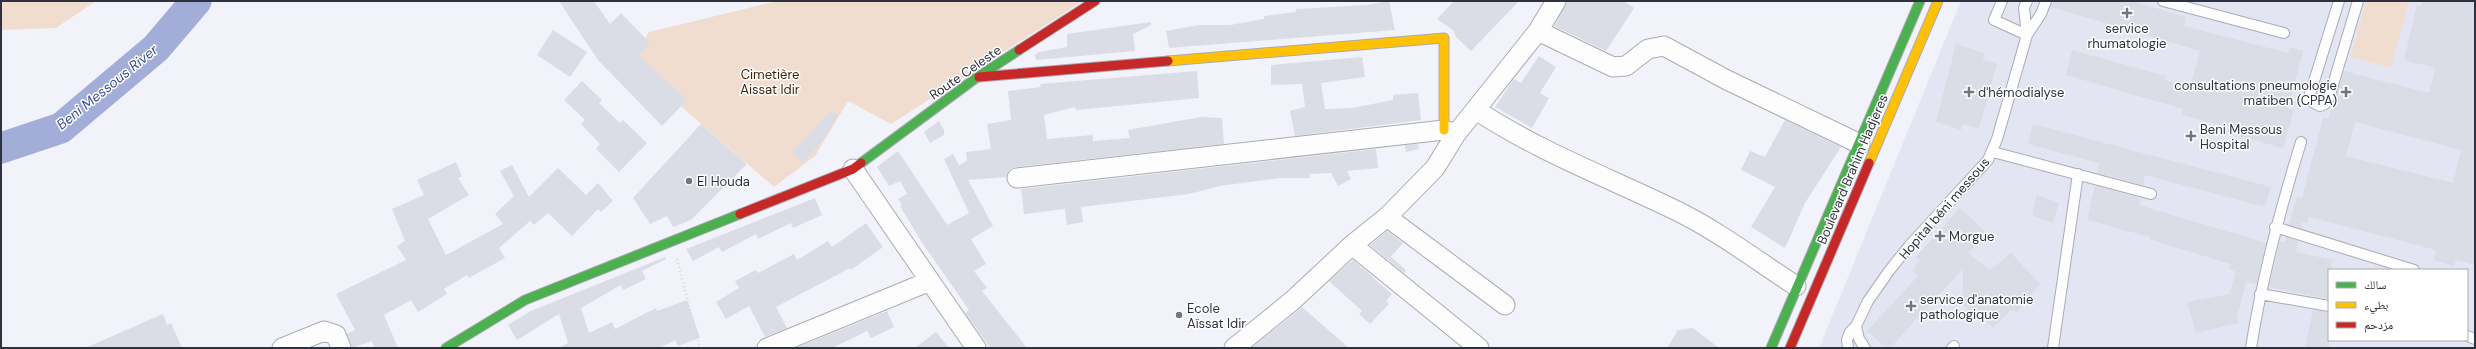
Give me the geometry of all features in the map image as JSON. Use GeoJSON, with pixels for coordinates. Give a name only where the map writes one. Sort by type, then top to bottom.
{"type":"FeatureCollection","features":[{"type":"Feature","properties":{"kind":"street","name":"Route Celeste"},"geometry":{"type":"LineString","coordinates":[[452,347],[525,300],[853,169],[976,78],[1095,1]]}},
{"type":"Feature","properties":{"kind":"street"},"geometry":{"type":"LineString","coordinates":[[1017,178],[1450,132],[1476,110],[1538,31],[1556,1]]}},
{"type":"Feature","properties":{"kind":"street","name":"Boulevard Brahim Hadjeres"},"geometry":{"type":"LineString","coordinates":[[1771,348],[1796,286],[1860,144],[1920,1]]}},
{"type":"Feature","properties":{"kind":"street","name":"Boulevard Brahim Hadjeres"},"geometry":{"type":"LineString","coordinates":[[1790,348],[1938,1]]}},
{"type":"Feature","properties":{"kind":"street"},"geometry":{"type":"LineString","coordinates":[[1538,31],[1613,67],[1626,66],[1648,49],[1664,46],[1727,80],[1860,144]]}},
{"type":"Feature","properties":{"kind":"street"},"geometry":{"type":"LineString","coordinates":[[976,78],[1444,38],[1450,132],[1435,168],[1387,217],[1352,245],[1292,301],[1234,348]]}},
{"type":"Feature","properties":{"kind":"street"},"geometry":{"type":"LineString","coordinates":[[1476,110],[1530,143],[1674,209],[1716,233],[1796,286]]}},
{"type":"Feature","properties":{"kind":"street"},"geometry":{"type":"LineString","coordinates":[[853,169],[976,348]]}},
{"type":"Feature","properties":{"kind":"street"},"geometry":{"type":"LineString","coordinates":[[1387,217],[1505,306]]}},
{"type":"Feature","properties":{"kind":"street"},"geometry":{"type":"LineString","coordinates":[[1352,245],[1479,348]]}},
{"type":"Feature","properties":{"kind":"street"},"geometry":{"type":"LineString","coordinates":[[767,348],[930,281]]}},
{"type":"Feature","properties":{"kind":"street"},"geometry":{"type":"LineString","coordinates":[[282,348],[324,331],[336,335],[342,348]]}},
{"type":"Feature","properties":{"kind":"lane"},"geometry":{"type":"LineString","coordinates":[[2002,1],[1994,20],[2027,35]]}},
{"type":"Feature","properties":{"kind":"lane","name":"Hopital béni messous"},"geometry":{"type":"LineString","coordinates":[[2027,1],[2024,8],[2027,35]]}},
{"type":"Feature","properties":{"kind":"lane","name":"Hopital béni messous"},"geometry":{"type":"LineString","coordinates":[[1848,348],[1848,336],[1856,326],[1868,301],[1889,271],[1909,246],[1988,160],[1993,152],[2027,35],[2041,14],[2046,1]]}},
{"type":"Feature","properties":{"kind":"lane"},"geometry":{"type":"LineString","coordinates":[[2339,1],[2310,94],[2309,100],[2320,106],[2325,104],[2329,98],[2358,1]]}},
{"type":"Feature","properties":{"kind":"lane"},"geometry":{"type":"LineString","coordinates":[[2170,2],[2284,33]]}},
{"type":"Feature","properties":{"kind":"lane"},"geometry":{"type":"LineString","coordinates":[[2251,348],[2260,294],[2275,227],[2302,142]]}},
{"type":"Feature","properties":{"kind":"lane"},"geometry":{"type":"LineString","coordinates":[[1993,152],[2151,194]]}},
{"type":"Feature","properties":{"kind":"lane"},"geometry":{"type":"LineString","coordinates":[[2053,348],[2078,174]]}},
{"type":"Feature","properties":{"kind":"lane"},"geometry":{"type":"LineString","coordinates":[[2275,227],[2411,269]]}},
{"type":"Feature","properties":{"kind":"lane"},"geometry":{"type":"LineString","coordinates":[[2260,294],[2328,306]]}},
{"type":"Feature","properties":{"kind":"lane"},"geometry":{"type":"LineString","coordinates":[[1856,326],[1858,339],[1865,348]]}},
{"type":"Feature","properties":{"kind":"path"},"geometry":{"type":"LineString","coordinates":[[672,241],[700,348]]}},
{"type":"Feature","properties":{"kind":"shaded area","name":"Beni Messous Hospital"},"geometry":{"type":"Polygon","coordinates":[[[1961,1],[2475,1],[2475,348],[1819,348],[1961,1]]]}},
{"type":"Feature","properties":{"kind":"green space"},"geometry":{"type":"Polygon","coordinates":[[[1,1],[96,1],[56,28],[1,30],[1,1]]]}},
{"type":"Feature","properties":{"kind":"green space","name":"Cimetière Aissat Idir"},"geometry":{"type":"Polygon","coordinates":[[[778,1],[1083,1],[891,124],[848,101],[815,156],[774,187],[631,63],[649,32],[778,1]]]}},
{"type":"Feature","properties":{"kind":"green space"},"geometry":{"type":"Polygon","coordinates":[[[2366,1],[2409,1],[2391,68],[2351,57],[2366,1]]]}},
{"type":"Feature","properties":{"kind":"building"},"geometry":{"type":"Polygon","coordinates":[[[559,1],[594,1],[610,24],[621,13],[650,43],[639,56],[687,100],[662,126],[598,60],[559,1]]]}},
{"type":"Feature","properties":{"kind":"building"},"geometry":{"type":"Polygon","coordinates":[[[1389,1],[1395,30],[1169,48],[1166,31],[1198,25],[1230,25],[1264,19],[1264,16],[1296,12],[1296,9],[1367,5],[1389,1]]]}},
{"type":"Feature","properties":{"kind":"building"},"geometry":{"type":"Polygon","coordinates":[[[1454,1],[1519,1],[1471,51],[1456,37],[1454,31],[1437,19],[1454,1]]]}},
{"type":"Feature","properties":{"kind":"building"},"geometry":{"type":"Polygon","coordinates":[[[1567,1],[1623,1],[1634,8],[1606,51],[1554,26],[1567,1]]]}},
{"type":"Feature","properties":{"kind":"building"},"geometry":{"type":"Polygon","coordinates":[[[2052,1],[2132,1],[2186,17],[2184,26],[2288,53],[2290,47],[2303,51],[2288,109],[2294,110],[2283,148],[2223,132],[2224,126],[2182,115],[2183,109],[2066,75],[2072,50],[2166,76],[2164,80],[2190,87],[2200,51],[2051,7],[2052,1]]]}},
{"type":"Feature","properties":{"kind":"building"},"geometry":{"type":"Polygon","coordinates":[[[2422,1],[2475,1],[2475,265],[2456,260],[2454,266],[2434,260],[2436,250],[2309,217],[2307,223],[2302,222],[2301,228],[2289,225],[2297,197],[2302,198],[2323,118],[2328,119],[2344,71],[2429,93],[2436,68],[2404,60],[2417,5],[2421,6],[2422,1]],[[2355,122],[2346,156],[2453,183],[2461,150],[2355,122]]]}},
{"type":"Feature","properties":{"kind":"building"},"geometry":{"type":"Polygon","coordinates":[[[1151,22],[1151,25],[1133,34],[1135,51],[1036,60],[1035,55],[1039,52],[1067,47],[1067,34],[1151,22]]]}},
{"type":"Feature","properties":{"kind":"building"},"geometry":{"type":"Polygon","coordinates":[[[553,30],[587,52],[570,77],[537,55],[553,30]]]}},
{"type":"Feature","properties":{"kind":"building"},"geometry":{"type":"Polygon","coordinates":[[[1956,44],[1984,53],[1983,60],[1997,64],[1979,128],[1963,124],[1961,130],[1936,122],[1956,44]]]}},
{"type":"Feature","properties":{"kind":"building"},"geometry":{"type":"Polygon","coordinates":[[[1539,56],[1556,67],[1540,93],[1549,98],[1532,128],[1495,107],[1514,79],[1521,83],[1539,56]]]}},
{"type":"Feature","properties":{"kind":"building"},"geometry":{"type":"Polygon","coordinates":[[[1362,57],[1365,77],[1321,83],[1325,109],[1352,108],[1393,100],[1393,95],[1418,93],[1421,120],[1295,136],[1290,111],[1305,107],[1302,84],[1271,85],[1271,65],[1362,57]]]}},
{"type":"Feature","properties":{"kind":"building"},"geometry":{"type":"Polygon","coordinates":[[[1197,71],[1199,98],[1076,110],[1075,107],[1044,115],[1047,139],[1093,135],[1093,141],[1130,138],[1128,130],[1201,117],[1222,118],[1224,144],[1016,167],[1010,169],[1006,177],[968,180],[993,226],[971,239],[986,264],[974,271],[987,288],[982,291],[1027,348],[990,348],[965,313],[969,310],[921,241],[900,206],[902,205],[898,199],[907,194],[900,181],[889,186],[877,167],[898,151],[947,225],[969,213],[944,159],[953,154],[959,165],[967,161],[966,152],[991,149],[987,124],[1011,120],[1008,91],[1041,87],[1040,84],[1197,71]]]}},
{"type":"Feature","properties":{"kind":"building"},"geometry":{"type":"Polygon","coordinates":[[[582,81],[602,100],[599,103],[620,123],[623,120],[647,143],[619,172],[596,149],[600,144],[581,124],[585,120],[564,100],[582,81]]]}},
{"type":"Feature","properties":{"kind":"building"},"geometry":{"type":"Polygon","coordinates":[[[832,110],[838,116],[819,145],[803,162],[792,152],[832,110]]]}},
{"type":"Feature","properties":{"kind":"building"},"geometry":{"type":"Polygon","coordinates":[[[1785,120],[1841,147],[1805,203],[1785,248],[1751,227],[1775,187],[1741,170],[1750,151],[1765,157],[1785,120]]]}},
{"type":"Feature","properties":{"kind":"building"},"geometry":{"type":"Polygon","coordinates":[[[939,121],[944,130],[944,135],[930,143],[924,132],[939,121]]]}},
{"type":"Feature","properties":{"kind":"building","name":"El Houda"},"geometry":{"type":"Polygon","coordinates":[[[701,124],[747,164],[691,220],[673,227],[667,216],[650,224],[633,198],[701,124]]]}},
{"type":"Feature","properties":{"kind":"building"},"geometry":{"type":"Polygon","coordinates":[[[2033,124],[2271,187],[2265,207],[2145,175],[2143,185],[2097,173],[2099,163],[2028,144],[2033,124]]]}},
{"type":"Feature","properties":{"kind":"building"},"geometry":{"type":"Polygon","coordinates":[[[1418,144],[1419,149],[1406,152],[1405,145],[1418,144]]]}},
{"type":"Feature","properties":{"kind":"building"},"geometry":{"type":"Polygon","coordinates":[[[1376,149],[1378,168],[1347,171],[1351,179],[1338,186],[1331,173],[1310,174],[1310,178],[1280,178],[1220,186],[1189,194],[1081,207],[1083,222],[1067,225],[1065,209],[1024,214],[1021,189],[1376,149]]]}},
{"type":"Feature","properties":{"kind":"building"},"geometry":{"type":"Polygon","coordinates":[[[456,162],[462,176],[458,178],[469,195],[428,219],[446,255],[503,224],[495,214],[514,196],[500,171],[512,165],[529,197],[558,168],[586,195],[598,183],[613,201],[601,212],[598,209],[572,236],[548,213],[534,225],[530,221],[499,248],[505,258],[469,278],[467,275],[444,289],[447,294],[418,312],[411,300],[384,315],[398,348],[375,348],[372,341],[352,348],[347,334],[355,330],[336,294],[406,260],[397,246],[405,241],[392,209],[424,195],[417,180],[456,162]]]}},
{"type":"Feature","properties":{"kind":"building"},"geometry":{"type":"Polygon","coordinates":[[[2095,186],[2140,198],[2139,205],[2266,243],[2256,284],[2246,282],[2237,317],[2238,323],[2196,333],[2187,302],[2229,294],[2236,272],[2229,269],[2230,264],[2149,239],[2150,237],[2087,220],[2095,186]]]}},
{"type":"Feature","properties":{"kind":"building"},"geometry":{"type":"Polygon","coordinates":[[[2037,195],[2059,203],[2053,223],[2032,215],[2037,195]]]}},
{"type":"Feature","properties":{"kind":"building"},"geometry":{"type":"Polygon","coordinates":[[[815,198],[822,215],[793,228],[791,223],[758,239],[756,234],[722,252],[719,247],[693,261],[686,249],[815,198]]]}},
{"type":"Feature","properties":{"kind":"building"},"geometry":{"type":"Polygon","coordinates":[[[1960,208],[1987,233],[1968,253],[1990,270],[2011,253],[2040,284],[2017,312],[2011,310],[1993,328],[1974,308],[1969,311],[1963,304],[1963,269],[1890,348],[1887,348],[1867,331],[1918,276],[1912,270],[1920,261],[1916,257],[1960,208]]]}},
{"type":"Feature","properties":{"kind":"building"},"geometry":{"type":"Polygon","coordinates":[[[866,223],[883,247],[851,270],[850,268],[776,307],[787,328],[765,337],[749,306],[726,319],[716,302],[739,288],[735,281],[756,270],[758,273],[794,254],[797,260],[828,241],[832,247],[866,223]]]}},
{"type":"Feature","properties":{"kind":"building"},"geometry":{"type":"Polygon","coordinates":[[[1387,231],[1403,243],[1391,257],[1406,270],[1404,273],[1370,245],[1387,231]]]}},
{"type":"Feature","properties":{"kind":"building"},"geometry":{"type":"Polygon","coordinates":[[[2286,237],[2298,241],[2296,252],[2333,260],[2331,269],[2328,269],[2328,299],[2269,287],[2280,241],[2285,242],[2286,237]]]}},
{"type":"Feature","properties":{"kind":"building"},"geometry":{"type":"Polygon","coordinates":[[[665,257],[666,259],[642,271],[646,279],[623,290],[621,285],[581,308],[589,333],[612,322],[615,329],[656,308],[657,311],[687,300],[700,338],[678,346],[675,340],[659,348],[558,348],[568,343],[559,314],[517,340],[508,325],[531,311],[665,257]]]}},
{"type":"Feature","properties":{"kind":"building"},"geometry":{"type":"Polygon","coordinates":[[[1353,260],[1392,294],[1386,301],[1389,304],[1370,324],[1359,314],[1362,311],[1329,281],[1353,260]]]}},
{"type":"Feature","properties":{"kind":"building"},"geometry":{"type":"Polygon","coordinates":[[[1302,307],[1349,348],[1251,348],[1299,310],[1302,307]]]}},
{"type":"Feature","properties":{"kind":"building"},"geometry":{"type":"Polygon","coordinates":[[[2313,310],[2328,312],[2329,348],[2305,348],[2313,310]]]}},
{"type":"Feature","properties":{"kind":"building"},"geometry":{"type":"Polygon","coordinates":[[[887,311],[894,327],[871,338],[867,331],[832,348],[796,348],[887,311]]]}},
{"type":"Feature","properties":{"kind":"building"},"geometry":{"type":"Polygon","coordinates":[[[163,314],[167,325],[171,323],[182,348],[85,348],[163,314]]]}},
{"type":"Feature","properties":{"kind":"building"},"geometry":{"type":"Polygon","coordinates":[[[1693,328],[1719,348],[1667,348],[1678,330],[1693,328]]]}},
{"type":"Feature","properties":{"kind":"building"},"geometry":{"type":"Polygon","coordinates":[[[936,332],[949,348],[915,348],[936,332]]]}},
{"type":"Feature","properties":{"kind":"waterway","name":"Beni Messous River"},"geometry":{"type":"LineString","coordinates":[[1,148],[61,128],[156,48],[196,1]]}},
{"type":"Feature","properties":{"kind":"traffic: fast"},"geometry":{"type":"LineString","coordinates":[[1771,348],[1920,1]]}},
{"type":"Feature","properties":{"kind":"traffic: fast"},"geometry":{"type":"LineString","coordinates":[[861,163],[976,78],[1019,50]]}},
{"type":"Feature","properties":{"kind":"traffic: fast"},"geometry":{"type":"LineString","coordinates":[[446,348],[525,300],[740,214]]}},
{"type":"Feature","properties":{"kind":"traffic: slow"},"geometry":{"type":"LineString","coordinates":[[1869,163],[1938,1]]}},
{"type":"Feature","properties":{"kind":"traffic: slow"},"geometry":{"type":"LineString","coordinates":[[1168,61],[1444,38],[1444,130]]}},
{"type":"Feature","properties":{"kind":"traffic: jam"},"geometry":{"type":"LineString","coordinates":[[1019,50],[1095,1]]}},
{"type":"Feature","properties":{"kind":"traffic: jam"},"geometry":{"type":"LineString","coordinates":[[979,77],[1168,61]]}},
{"type":"Feature","properties":{"kind":"traffic: jam"},"geometry":{"type":"LineString","coordinates":[[740,214],[853,169],[861,163]]}},
{"type":"Feature","properties":{"kind":"traffic: jam"},"geometry":{"type":"LineString","coordinates":[[1790,348],[1869,163]]}},
{"type":"Feature","properties":{"kind":"place","name":"service rhumatologie"},"geometry":{"type":"Point","coordinates":[2127,13]}},
{"type":"Feature","properties":{"kind":"place","name":"d'hémodialyse"},"geometry":{"type":"Point","coordinates":[1969,92]}},
{"type":"Feature","properties":{"kind":"place","name":"consultations pneumologie matiben (CPPA)"},"geometry":{"type":"Point","coordinates":[2346,92]}},
{"type":"Feature","properties":{"kind":"place","name":"Beni Messous Hospital"},"geometry":{"type":"Point","coordinates":[2191,136]}},
{"type":"Feature","properties":{"kind":"place","name":"El Houda"},"geometry":{"type":"Point","coordinates":[689,181]}},
{"type":"Feature","properties":{"kind":"place","name":"Morgue"},"geometry":{"type":"Point","coordinates":[1940,236]}},
{"type":"Feature","properties":{"kind":"place","name":"service d'anatomie pathologique"},"geometry":{"type":"Point","coordinates":[1911,306]}},
{"type":"Feature","properties":{"kind":"place","name":"Ecole Aïssat Idir"},"geometry":{"type":"Point","coordinates":[1179,315]}}]}
